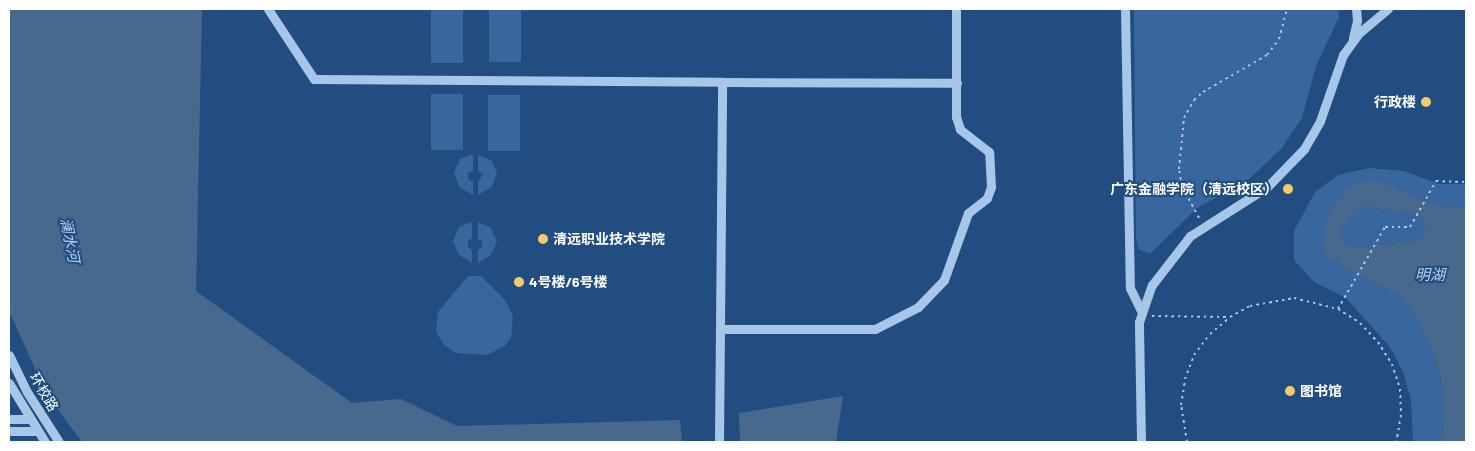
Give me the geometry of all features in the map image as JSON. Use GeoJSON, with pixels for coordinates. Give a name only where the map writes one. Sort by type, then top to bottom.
{"type":"FeatureCollection","features":[{"type":"Feature","properties":{"kind":"street"},"geometry":{"type":"LineString","coordinates":[[268,9],[314,79],[956,83]]}},
{"type":"Feature","properties":{"kind":"street"},"geometry":{"type":"LineString","coordinates":[[720,328],[867,330],[895,321],[928,299],[949,270],[970,208],[991,192],[989,152],[958,124],[956,9]]}},
{"type":"Feature","properties":{"kind":"street"},"geometry":{"type":"LineString","coordinates":[[1125,9],[1130,288],[1140,313],[1141,442]]}},
{"type":"Feature","properties":{"kind":"street"},"geometry":{"type":"LineString","coordinates":[[1140,313],[1162,269],[1203,225],[1267,187],[1304,149],[1313,135],[1338,66],[1356,30],[1356,9]]}},
{"type":"Feature","properties":{"kind":"street"},"geometry":{"type":"LineString","coordinates":[[1350,45],[1369,23],[1388,9]]}},
{"type":"Feature","properties":{"kind":"street"},"geometry":{"type":"LineString","coordinates":[[719,442],[722,82]]}},
{"type":"Feature","properties":{"kind":"street","name":"环校路"},"geometry":{"type":"LineString","coordinates":[[9,355],[27,392],[59,442]]}},
{"type":"Feature","properties":{"kind":"street","name":"环校路"},"geometry":{"type":"LineString","coordinates":[[9,383],[45,442]]}},
{"type":"Feature","properties":{"kind":"street"},"geometry":{"type":"LineString","coordinates":[[9,419],[30,419]]}},
{"type":"Feature","properties":{"kind":"street"},"geometry":{"type":"LineString","coordinates":[[9,431],[38,431]]}},
{"type":"Feature","properties":{"kind":"path"},"geometry":{"type":"LineString","coordinates":[[1203,225],[1182,186],[1179,149],[1184,118],[1194,100],[1204,92],[1267,55],[1279,39],[1287,9]]}},
{"type":"Feature","properties":{"kind":"path"},"geometry":{"type":"LineString","coordinates":[[1338,309],[1385,227],[1410,227],[1436,181],[1466,182]]}},
{"type":"Feature","properties":{"kind":"path"},"geometry":{"type":"LineString","coordinates":[[1187,442],[1181,405],[1184,379],[1194,355],[1210,334],[1230,317],[1272,300],[1317,301],[1338,309],[1366,329],[1392,364],[1400,389],[1401,415],[1396,442]]}},
{"type":"Feature","properties":{"kind":"path"},"geometry":{"type":"LineString","coordinates":[[1140,313],[1230,317]]}},
{"type":"Feature","properties":{"kind":"shaded area"},"geometry":{"type":"Polygon","coordinates":[[[431,9],[463,9],[463,63],[431,63],[431,9]]]}},
{"type":"Feature","properties":{"kind":"shaded area"},"geometry":{"type":"Polygon","coordinates":[[[489,9],[521,9],[521,62],[489,62],[489,9]]]}},
{"type":"Feature","properties":{"kind":"shaded area"},"geometry":{"type":"Polygon","coordinates":[[[1134,9],[1338,9],[1339,17],[1316,66],[1302,118],[1281,149],[1249,179],[1196,209],[1150,254],[1138,249],[1136,237],[1134,9]]]}},
{"type":"Feature","properties":{"kind":"shaded area"},"geometry":{"type":"Polygon","coordinates":[[[431,94],[463,94],[463,150],[431,150],[431,94]]]}},
{"type":"Feature","properties":{"kind":"shaded area"},"geometry":{"type":"Polygon","coordinates":[[[488,95],[520,95],[520,151],[488,151],[488,95]]]}},
{"type":"Feature","properties":{"kind":"shaded area"},"geometry":{"type":"Polygon","coordinates":[[[473,154],[473,171],[468,173],[468,179],[473,182],[473,195],[459,187],[454,173],[460,159],[473,154]]]}},
{"type":"Feature","properties":{"kind":"shaded area"},"geometry":{"type":"Polygon","coordinates":[[[478,155],[491,160],[497,173],[492,187],[478,195],[478,182],[483,174],[478,171],[478,155]]]}},
{"type":"Feature","properties":{"kind":"shaded area"},"geometry":{"type":"Polygon","coordinates":[[[1369,168],[1404,171],[1439,184],[1466,184],[1466,207],[1437,205],[1418,197],[1348,188],[1332,260],[1400,296],[1413,312],[1432,349],[1440,376],[1444,395],[1442,442],[1413,442],[1411,399],[1403,372],[1390,347],[1346,298],[1314,282],[1294,260],[1294,231],[1315,192],[1338,175],[1369,168]]]}},
{"type":"Feature","properties":{"kind":"shaded area"},"geometry":{"type":"Polygon","coordinates":[[[1365,207],[1413,213],[1425,223],[1425,233],[1417,241],[1357,247],[1347,244],[1341,237],[1343,225],[1355,211],[1365,207]]]}},
{"type":"Feature","properties":{"kind":"shaded area"},"geometry":{"type":"Polygon","coordinates":[[[472,222],[472,238],[468,241],[468,247],[472,250],[472,263],[459,255],[453,241],[459,227],[472,222]]]}},
{"type":"Feature","properties":{"kind":"shaded area"},"geometry":{"type":"Polygon","coordinates":[[[478,222],[490,227],[497,241],[491,255],[478,263],[478,250],[482,247],[482,241],[478,239],[478,222]]]}},
{"type":"Feature","properties":{"kind":"shaded area"},"geometry":{"type":"Polygon","coordinates":[[[468,276],[481,276],[505,300],[513,316],[511,338],[505,346],[487,355],[456,353],[444,345],[436,332],[438,312],[468,276]]]}},
{"type":"Feature","properties":{"kind":"water","name":"澜水河"},"geometry":{"type":"Polygon","coordinates":[[[9,9],[202,9],[196,291],[352,403],[401,399],[457,426],[680,420],[682,442],[82,442],[47,395],[9,311],[9,9]]]}},
{"type":"Feature","properties":{"kind":"water","name":"明湖"},"geometry":{"type":"Polygon","coordinates":[[[1367,180],[1381,182],[1437,205],[1466,207],[1466,442],[1442,442],[1444,395],[1440,376],[1432,349],[1413,312],[1400,296],[1332,260],[1325,253],[1322,242],[1331,209],[1348,188],[1367,180]],[[1365,207],[1355,211],[1342,227],[1341,237],[1347,244],[1357,247],[1417,241],[1425,233],[1425,223],[1413,213],[1365,207]]]}},
{"type":"Feature","properties":{"kind":"water"},"geometry":{"type":"Polygon","coordinates":[[[843,396],[836,442],[740,442],[739,413],[843,396]]]}},
{"type":"Feature","properties":{"kind":"place","name":"行政楼"},"geometry":{"type":"Point","coordinates":[1426,102]}},
{"type":"Feature","properties":{"kind":"place","name":"广东金融学院（清远校区）"},"geometry":{"type":"Point","coordinates":[1288,189]}},
{"type":"Feature","properties":{"kind":"place","name":"清远职业技术学院"},"geometry":{"type":"Point","coordinates":[543,239]}},
{"type":"Feature","properties":{"kind":"place","name":"4号楼/6号楼"},"geometry":{"type":"Point","coordinates":[519,282]}},
{"type":"Feature","properties":{"kind":"place","name":"图书馆"},"geometry":{"type":"Point","coordinates":[1290,391]}}]}
